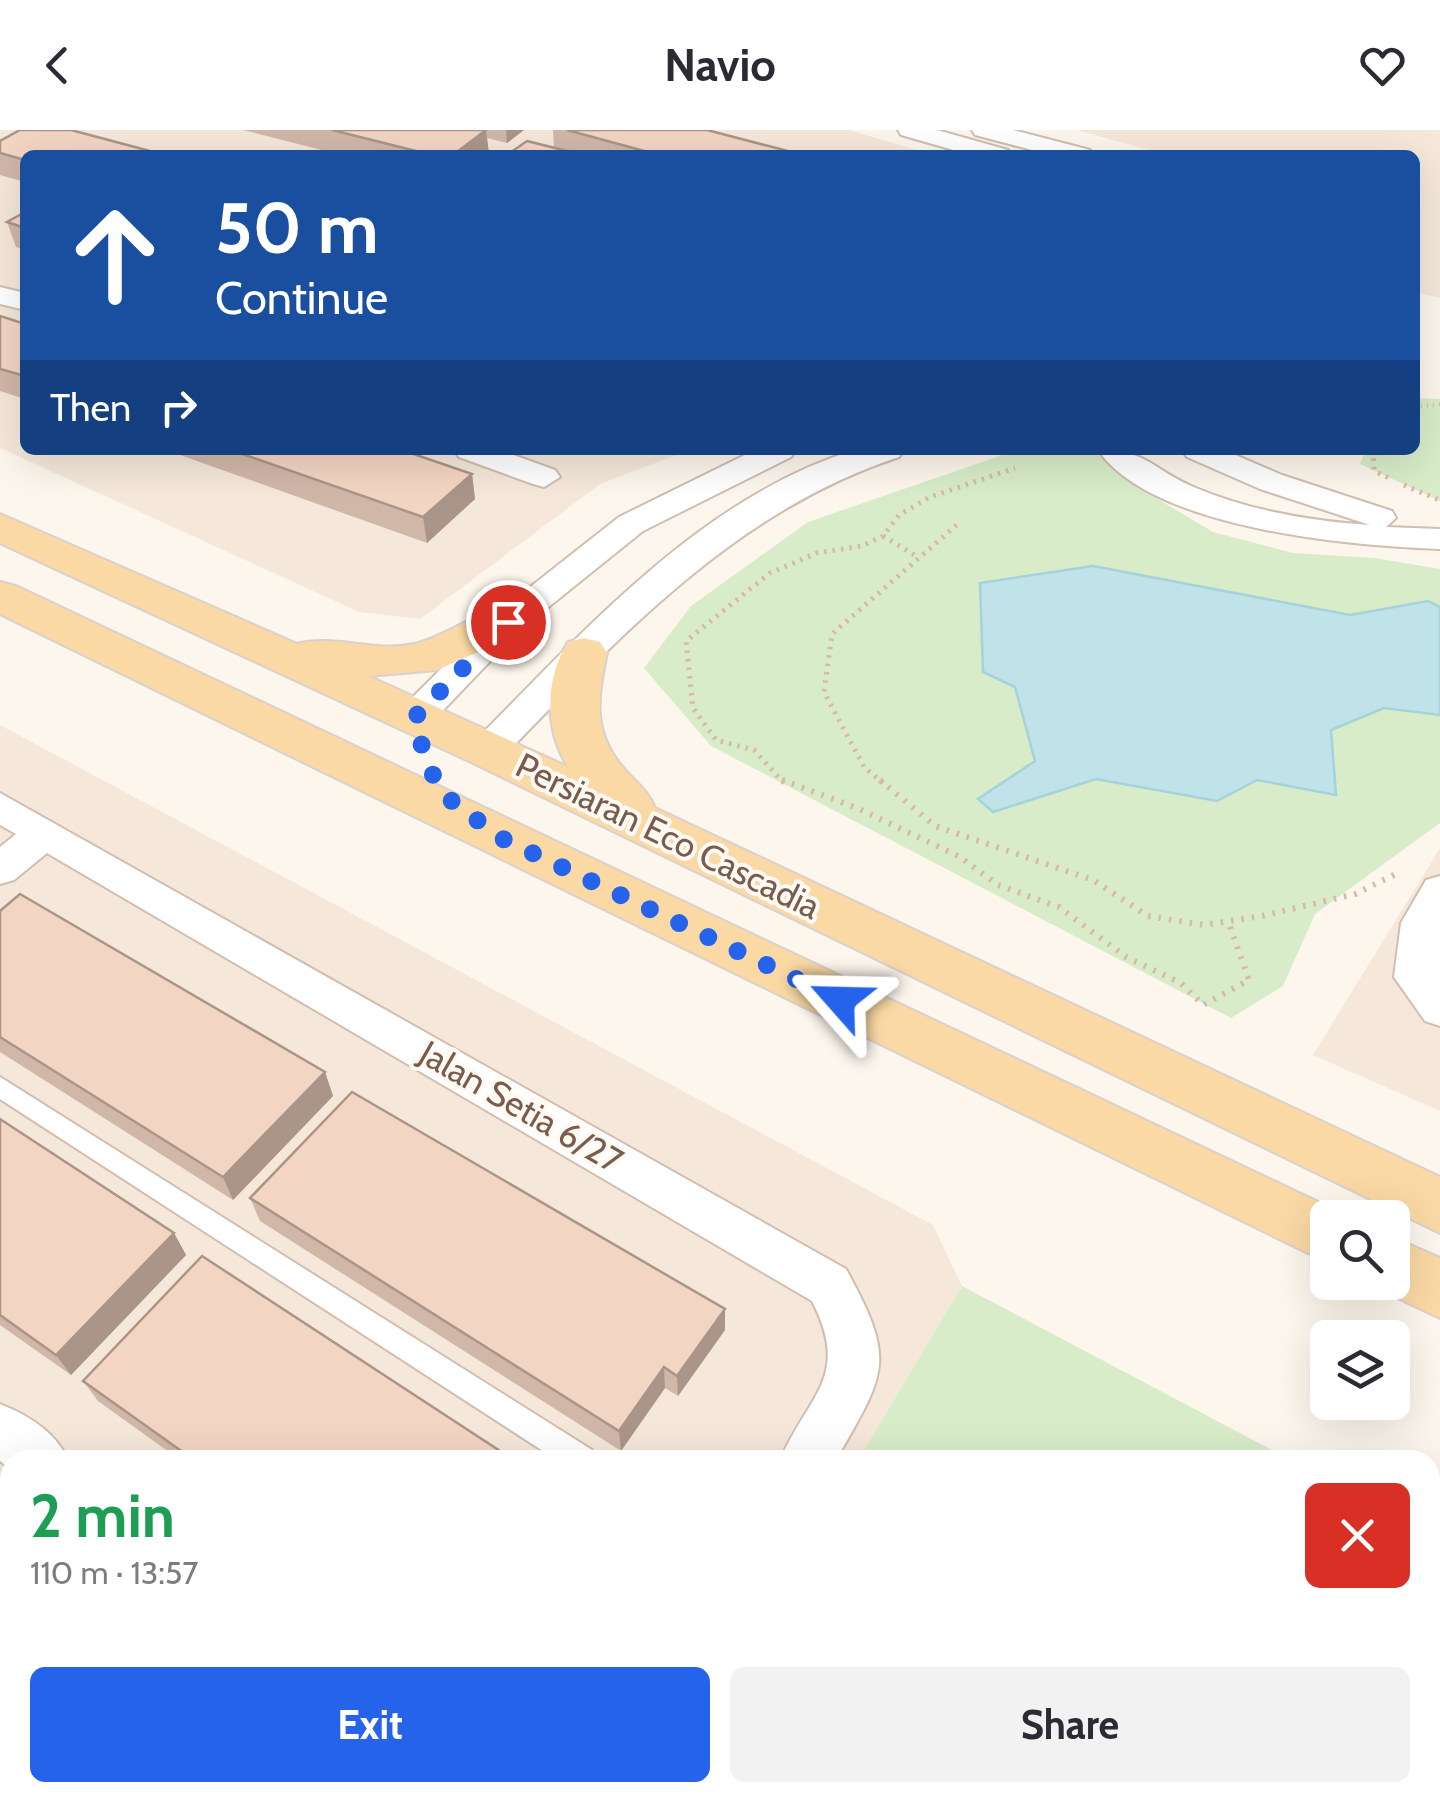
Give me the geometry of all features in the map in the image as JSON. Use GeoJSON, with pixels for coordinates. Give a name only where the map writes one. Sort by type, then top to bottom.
{"type":"FeatureCollection","features":[{"type":"Feature","properties":{"kind":"main road","name":"Persiaran Eco Cascadia"},"geometry":{"type":"LineString","coordinates":[[0,527],[263,647],[418,734],[488,750],[1440,1206]]}},
{"type":"Feature","properties":{"kind":"main road","name":"Persiaran Eco Cascadia"},"geometry":{"type":"LineString","coordinates":[[0,596],[1310,1224]]}},
{"type":"Feature","properties":{"kind":"main road"},"geometry":{"type":"LineString","coordinates":[[263,647],[380,662],[421,659],[508,622]]}},
{"type":"Feature","properties":{"kind":"main road"},"geometry":{"type":"LineString","coordinates":[[584,653],[572,698],[572,734],[606,782],[653,829]]}},
{"type":"Feature","properties":{"kind":"main road"},"geometry":{"type":"LineString","coordinates":[[257,721],[322,744],[418,734],[448,798],[501,838]]}},
{"type":"Feature","properties":{"kind":"main road"},"geometry":{"type":"LineString","coordinates":[[1410,1274],[1440,1288]]}},
{"type":"Feature","properties":{"kind":"street"},"geometry":{"type":"LineString","coordinates":[[910,130],[981,150]]}},
{"type":"Feature","properties":{"kind":"street"},"geometry":{"type":"LineString","coordinates":[[984,130],[1062,150]]}},
{"type":"Feature","properties":{"kind":"street"},"geometry":{"type":"LineString","coordinates":[[484,455],[544,477]]}},
{"type":"Feature","properties":{"kind":"street"},"geometry":{"type":"LineString","coordinates":[[418,734],[508,622],[632,524],[770,455]]}},
{"type":"Feature","properties":{"kind":"street"},"geometry":{"type":"LineString","coordinates":[[488,750],[624,614],[694,554],[817,475],[874,455]]}},
{"type":"Feature","properties":{"kind":"street"},"geometry":{"type":"LineString","coordinates":[[1122,455],[1153,476],[1219,508],[1270,522],[1379,538],[1440,538]]}},
{"type":"Feature","properties":{"kind":"street"},"geometry":{"type":"LineString","coordinates":[[1153,476],[1189,455]]}},
{"type":"Feature","properties":{"kind":"street"},"geometry":{"type":"LineString","coordinates":[[1210,455],[1272,482],[1440,538]]}},
{"type":"Feature","properties":{"kind":"street"},"geometry":{"type":"LineString","coordinates":[[632,524],[694,554]]}},
{"type":"Feature","properties":{"kind":"street"},"geometry":{"type":"LineString","coordinates":[[554,586],[624,614]]}},
{"type":"Feature","properties":{"kind":"street","name":"Jalan Setia 6/27"},"geometry":{"type":"LineString","coordinates":[[0,807],[829,1285],[853,1330],[852,1381],[812,1450]]}},
{"type":"Feature","properties":{"kind":"street"},"geometry":{"type":"LineString","coordinates":[[0,869],[45,832]]}},
{"type":"Feature","properties":{"kind":"street"},"geometry":{"type":"LineString","coordinates":[[1427,993],[1422,923],[1440,891]]}},
{"type":"Feature","properties":{"kind":"street"},"geometry":{"type":"LineString","coordinates":[[0,1429],[28,1450]]}},
{"type":"Feature","properties":{"kind":"lane"},"geometry":{"type":"LineString","coordinates":[[0,1088],[566,1450]]}},
{"type":"Feature","properties":{"kind":"path"},"geometry":{"type":"LineString","coordinates":[[1373,455],[1374,471],[1440,500]]}},
{"type":"Feature","properties":{"kind":"path"},"geometry":{"type":"LineString","coordinates":[[1015,468],[930,496],[899,515],[883,536],[862,546],[817,554],[770,573],[686,642],[693,708],[716,740],[754,750],[786,785],[857,808],[960,858],[998,884],[1059,907],[1126,957],[1181,984],[1203,1005],[1249,980],[1228,921]]}},
{"type":"Feature","properties":{"kind":"path"},"geometry":{"type":"LineString","coordinates":[[959,523],[916,556],[832,634],[824,692],[864,767],[935,826],[1093,880],[1148,916],[1204,925],[1356,894],[1403,870]]}},
{"type":"Feature","properties":{"kind":"path"},"geometry":{"type":"LineString","coordinates":[[883,536],[916,556]]}},
{"type":"Feature","properties":{"kind":"shaded area"},"geometry":{"type":"Polygon","coordinates":[[[0,130],[849,130],[917,150],[20,150],[20,455],[677,455],[600,484],[420,619],[359,612],[0,448],[0,130]]]}},
{"type":"Feature","properties":{"kind":"shaded area"},"geometry":{"type":"Polygon","coordinates":[[[1077,130],[1440,130],[1440,298],[1420,293],[1420,150],[1148,150],[1077,130]]]}},
{"type":"Feature","properties":{"kind":"shaded area"},"geometry":{"type":"Polygon","coordinates":[[[0,725],[933,1225],[962,1286],[864,1450],[0,1450],[0,725]]]}},
{"type":"Feature","properties":{"kind":"shaded area"},"geometry":{"type":"Polygon","coordinates":[[[1440,848],[1440,1111],[1313,1055],[1440,848]]]}},
{"type":"Feature","properties":{"kind":"green space"},"geometry":{"type":"Polygon","coordinates":[[[1420,398],[1440,399],[1440,501],[1360,464],[1364,455],[1420,455],[1420,398]]]}},
{"type":"Feature","properties":{"kind":"green space"},"geometry":{"type":"Polygon","coordinates":[[[1002,455],[1098,455],[1141,489],[1213,532],[1293,553],[1375,558],[1440,569],[1440,823],[1315,914],[1283,986],[1231,1018],[711,746],[644,668],[691,606],[808,522],[1002,455]]]}},
{"type":"Feature","properties":{"kind":"green space"},"geometry":{"type":"Polygon","coordinates":[[[962,1286],[1272,1450],[864,1450],[962,1286]]]}},
{"type":"Feature","properties":{"kind":"water"},"geometry":{"type":"Polygon","coordinates":[[[1093,566],[1350,615],[1428,601],[1440,607],[1440,715],[1384,708],[1331,730],[1336,795],[1257,780],[1217,801],[1096,779],[993,812],[978,799],[1035,761],[1015,687],[983,672],[980,583],[1093,566]]]}},
{"type":"Feature","properties":{"kind":"building"},"geometry":{"type":"Polygon","coordinates":[[[20,130],[71,130],[146,150],[20,150],[20,159],[0,153],[0,141],[20,130]]]}},
{"type":"Feature","properties":{"kind":"building"},"geometry":{"type":"Polygon","coordinates":[[[332,130],[486,130],[460,150],[412,150],[332,130]]]}},
{"type":"Feature","properties":{"kind":"building"},"geometry":{"type":"Polygon","coordinates":[[[567,130],[707,130],[784,150],[641,150],[567,130]]]}},
{"type":"Feature","properties":{"kind":"building"},"geometry":{"type":"Polygon","coordinates":[[[527,141],[563,150],[514,150],[527,141]]]}},
{"type":"Feature","properties":{"kind":"building"},"geometry":{"type":"Polygon","coordinates":[[[20,215],[20,226],[7,222],[20,215]]]}},
{"type":"Feature","properties":{"kind":"building"},"geometry":{"type":"Polygon","coordinates":[[[0,316],[20,322],[20,375],[0,369],[0,316]]]}},
{"type":"Feature","properties":{"kind":"building"},"geometry":{"type":"Polygon","coordinates":[[[245,455],[417,455],[472,474],[423,517],[245,455]]]}},
{"type":"Feature","properties":{"kind":"building"},"geometry":{"type":"Polygon","coordinates":[[[20,894],[325,1072],[223,1177],[0,1037],[0,911],[20,894]]]}},
{"type":"Feature","properties":{"kind":"building"},"geometry":{"type":"Polygon","coordinates":[[[352,1092],[725,1309],[677,1376],[664,1367],[619,1431],[250,1198],[352,1092]]]}},
{"type":"Feature","properties":{"kind":"building"},"geometry":{"type":"Polygon","coordinates":[[[0,1119],[174,1233],[56,1355],[0,1315],[0,1119]]]}},
{"type":"Feature","properties":{"kind":"building"},"geometry":{"type":"Polygon","coordinates":[[[202,1256],[499,1450],[180,1450],[83,1381],[202,1256]]]}},
{"type":"Feature","properties":{"kind":"route"},"geometry":{"type":"LineString","coordinates":[[508,622],[414,718],[421,751],[448,798],[501,838],[840,1000]]}}]}
